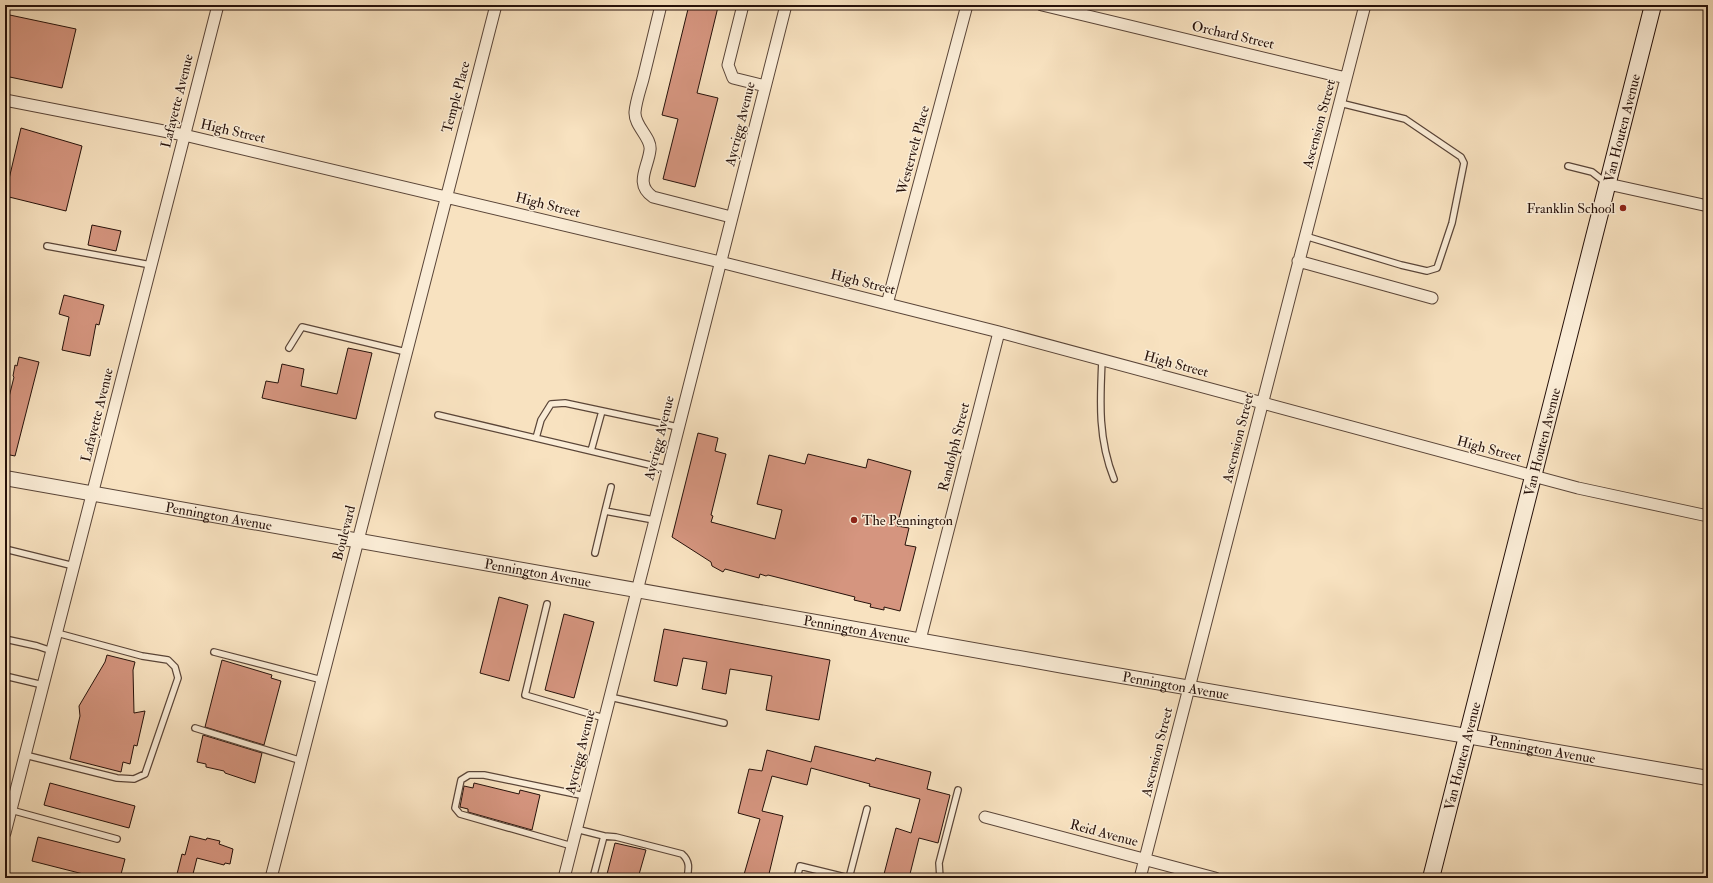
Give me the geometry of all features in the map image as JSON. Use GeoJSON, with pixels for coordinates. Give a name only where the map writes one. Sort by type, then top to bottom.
{"type":"FeatureCollection","features":[{"type":"Feature","properties":{"kind":"main road","name":"Van Houten Avenue"},"geometry":{"type":"LineString","coordinates":[[1431,878],[1653,5]]}},
{"type":"Feature","properties":{"kind":"street","name":"Lafayette Avenue"},"geometry":{"type":"LineString","coordinates":[[5,833],[218,5]]}},
{"type":"Feature","properties":{"kind":"street","name":"Temple Place"},"geometry":{"type":"LineString","coordinates":[[446,196],[496,5]]}},
{"type":"Feature","properties":{"kind":"street"},"geometry":{"type":"LineString","coordinates":[[661,5],[635,113],[641,131],[650,144],[651,150],[643,179],[644,187],[648,194],[653,197],[731,217]]}},
{"type":"Feature","properties":{"kind":"street"},"geometry":{"type":"LineString","coordinates":[[743,5],[728,66],[729,71],[733,78],[765,86]]}},
{"type":"Feature","properties":{"kind":"street","name":"Aycrigg Avenue"},"geometry":{"type":"LineString","coordinates":[[564,878],[609,696],[786,5]]}},
{"type":"Feature","properties":{"kind":"street","name":"Westervelt Place"},"geometry":{"type":"LineString","coordinates":[[887,304],[967,5]]}},
{"type":"Feature","properties":{"kind":"street","name":"Orchard Street"},"geometry":{"type":"LineString","coordinates":[[1042,5],[1346,78]]}},
{"type":"Feature","properties":{"kind":"street","name":"Ascension Street"},"geometry":{"type":"LineString","coordinates":[[1140,878],[1365,5]]}},
{"type":"Feature","properties":{"kind":"street","name":"High Street"},"geometry":{"type":"LineString","coordinates":[[5,100],[184,135],[720,262],[999,332],[1578,488],[1708,516]]}},
{"type":"Feature","properties":{"kind":"street"},"geometry":{"type":"LineString","coordinates":[[1608,184],[1708,206]]}},
{"type":"Feature","properties":{"kind":"street","name":"Boulevard"},"geometry":{"type":"LineString","coordinates":[[271,878],[446,196]]}},
{"type":"Feature","properties":{"kind":"street"},"geometry":{"type":"LineString","coordinates":[[1298,262],[1432,298]]}},
{"type":"Feature","properties":{"kind":"street","name":"Randolph Street"},"geometry":{"type":"LineString","coordinates":[[920,640],[999,332]]}},
{"type":"Feature","properties":{"kind":"street","name":"Pennington Avenue"},"geometry":{"type":"LineString","coordinates":[[5,478],[1708,778]]}},
{"type":"Feature","properties":{"kind":"street","name":"Reid Avenue"},"geometry":{"type":"LineString","coordinates":[[985,817],[1215,878]]}},
{"type":"Feature","properties":{"kind":"lane"},"geometry":{"type":"LineString","coordinates":[[1305,236],[1401,265],[1427,270],[1437,268],[1452,223],[1464,163],[1461,157],[1405,119],[1340,103]]}},
{"type":"Feature","properties":{"kind":"lane"},"geometry":{"type":"LineString","coordinates":[[1568,166],[1592,172],[1608,184]]}},
{"type":"Feature","properties":{"kind":"lane"},"geometry":{"type":"LineString","coordinates":[[47,246],[151,265]]}},
{"type":"Feature","properties":{"kind":"lane"},"geometry":{"type":"LineString","coordinates":[[289,348],[302,327],[406,352]]}},
{"type":"Feature","properties":{"kind":"lane"},"geometry":{"type":"LineString","coordinates":[[1102,360],[1100,419],[1105,451],[1114,479]]}},
{"type":"Feature","properties":{"kind":"lane"},"geometry":{"type":"LineString","coordinates":[[536,438],[541,420],[551,404],[565,403],[678,427]]}},
{"type":"Feature","properties":{"kind":"lane"},"geometry":{"type":"LineString","coordinates":[[591,451],[602,411]]}},
{"type":"Feature","properties":{"kind":"lane"},"geometry":{"type":"LineString","coordinates":[[438,415],[667,469]]}},
{"type":"Feature","properties":{"kind":"lane"},"geometry":{"type":"LineString","coordinates":[[595,553],[611,487]]}},
{"type":"Feature","properties":{"kind":"lane"},"geometry":{"type":"LineString","coordinates":[[606,511],[654,520]]}},
{"type":"Feature","properties":{"kind":"lane"},"geometry":{"type":"LineString","coordinates":[[5,549],[74,566]]}},
{"type":"Feature","properties":{"kind":"lane"},"geometry":{"type":"LineString","coordinates":[[547,604],[525,695],[604,718]]}},
{"type":"Feature","properties":{"kind":"lane"},"geometry":{"type":"LineString","coordinates":[[25,755],[117,778],[134,778],[144,774],[178,678],[175,667],[168,660],[142,656],[57,633]]}},
{"type":"Feature","properties":{"kind":"lane"},"geometry":{"type":"LineString","coordinates":[[5,639],[52,651]]}},
{"type":"Feature","properties":{"kind":"lane"},"geometry":{"type":"LineString","coordinates":[[214,652],[322,680]]}},
{"type":"Feature","properties":{"kind":"lane"},"geometry":{"type":"LineString","coordinates":[[5,676],[43,685]]}},
{"type":"Feature","properties":{"kind":"lane"},"geometry":{"type":"LineString","coordinates":[[609,696],[724,723]]}},
{"type":"Feature","properties":{"kind":"lane"},"geometry":{"type":"LineString","coordinates":[[195,728],[302,761]]}},
{"type":"Feature","properties":{"kind":"lane"},"geometry":{"type":"LineString","coordinates":[[572,846],[460,814],[455,808],[461,780],[469,775],[484,775],[585,796]]}},
{"type":"Feature","properties":{"kind":"lane"},"geometry":{"type":"LineString","coordinates":[[940,878],[940,863],[958,790]]}},
{"type":"Feature","properties":{"kind":"lane"},"geometry":{"type":"LineString","coordinates":[[797,878],[800,866],[849,878],[867,809]]}},
{"type":"Feature","properties":{"kind":"lane"},"geometry":{"type":"LineString","coordinates":[[11,810],[117,839]]}},
{"type":"Feature","properties":{"kind":"lane"},"geometry":{"type":"LineString","coordinates":[[576,829],[604,836],[616,837],[682,854],[686,857],[690,867],[687,878]]}},
{"type":"Feature","properties":{"kind":"lane"},"geometry":{"type":"LineString","coordinates":[[593,878],[604,836]]}},
{"type":"Feature","properties":{"kind":"building"},"geometry":{"type":"Polygon","coordinates":[[[689,5],[711,5],[718,7],[697,93],[718,98],[695,187],[663,179],[678,119],[662,115],[689,5]]]}},
{"type":"Feature","properties":{"kind":"building"},"geometry":{"type":"Polygon","coordinates":[[[5,14],[76,29],[62,88],[5,76],[5,14]]]}},
{"type":"Feature","properties":{"kind":"building"},"geometry":{"type":"Polygon","coordinates":[[[21,128],[82,146],[66,211],[5,196],[21,128]]]}},
{"type":"Feature","properties":{"kind":"building"},"geometry":{"type":"Polygon","coordinates":[[[92,225],[121,231],[116,251],[88,245],[92,225]]]}},
{"type":"Feature","properties":{"kind":"building"},"geometry":{"type":"Polygon","coordinates":[[[64,295],[104,305],[99,325],[96,324],[90,356],[62,350],[69,317],[59,314],[64,295]]]}},
{"type":"Feature","properties":{"kind":"building"},"geometry":{"type":"Polygon","coordinates":[[[348,348],[372,353],[356,419],[262,398],[266,381],[278,383],[282,364],[304,369],[301,386],[337,394],[348,348]]]}},
{"type":"Feature","properties":{"kind":"building"},"geometry":{"type":"Polygon","coordinates":[[[19,357],[39,362],[15,456],[5,454],[5,413],[14,377],[15,365],[17,366],[19,357]]]}},
{"type":"Feature","properties":{"kind":"building","name":"The Pennington"},"geometry":{"type":"Polygon","coordinates":[[[698,433],[718,438],[715,451],[726,454],[711,515],[713,516],[711,522],[775,539],[782,510],[757,504],[769,455],[805,464],[808,454],[866,468],[868,459],[911,471],[897,526],[909,528],[905,545],[916,547],[900,611],[884,607],[884,610],[870,607],[871,604],[854,600],[855,597],[768,575],[766,576],[760,574],[759,578],[725,569],[723,572],[712,566],[711,562],[672,537],[698,433]]]}},
{"type":"Feature","properties":{"kind":"building"},"geometry":{"type":"Polygon","coordinates":[[[499,597],[528,605],[509,681],[480,673],[499,597]]]}},
{"type":"Feature","properties":{"kind":"building"},"geometry":{"type":"Polygon","coordinates":[[[564,614],[594,622],[574,698],[545,690],[564,614]]]}},
{"type":"Feature","properties":{"kind":"building"},"geometry":{"type":"Polygon","coordinates":[[[664,629],[830,660],[819,720],[766,710],[772,676],[730,669],[726,694],[702,689],[707,662],[683,658],[677,686],[654,681],[664,629]]]}},
{"type":"Feature","properties":{"kind":"building"},"geometry":{"type":"Polygon","coordinates":[[[107,655],[135,662],[133,670],[134,713],[145,711],[137,746],[134,745],[130,764],[123,762],[121,772],[70,759],[80,716],[79,706],[105,662],[107,655]]]}},
{"type":"Feature","properties":{"kind":"building"},"geometry":{"type":"Polygon","coordinates":[[[222,660],[272,675],[271,678],[281,681],[264,745],[205,727],[222,660]]]}},
{"type":"Feature","properties":{"kind":"building"},"geometry":{"type":"Polygon","coordinates":[[[203,735],[262,753],[255,783],[225,773],[224,771],[206,767],[206,764],[197,762],[203,735]]]}},
{"type":"Feature","properties":{"kind":"building"},"geometry":{"type":"Polygon","coordinates":[[[815,746],[875,761],[876,758],[931,772],[927,789],[950,795],[938,843],[919,838],[909,878],[883,878],[896,828],[911,833],[920,799],[869,786],[870,784],[811,768],[807,785],[772,776],[762,811],[783,816],[768,878],[743,878],[760,819],[738,813],[749,769],[762,771],[767,750],[811,762],[815,746]]]}},
{"type":"Feature","properties":{"kind":"building"},"geometry":{"type":"Polygon","coordinates":[[[50,783],[135,806],[129,828],[44,805],[50,783]]]}},
{"type":"Feature","properties":{"kind":"building"},"geometry":{"type":"Polygon","coordinates":[[[474,783],[519,794],[520,790],[540,795],[532,830],[468,812],[468,809],[460,807],[464,786],[473,788],[474,783]]]}},
{"type":"Feature","properties":{"kind":"building"},"geometry":{"type":"Polygon","coordinates":[[[190,836],[206,840],[207,838],[220,841],[219,844],[233,849],[230,864],[225,863],[224,865],[197,858],[192,878],[176,878],[182,854],[185,855],[190,836]]]}},
{"type":"Feature","properties":{"kind":"building"},"geometry":{"type":"Polygon","coordinates":[[[38,837],[125,859],[120,878],[99,878],[32,861],[38,837]]]}},
{"type":"Feature","properties":{"kind":"building"},"geometry":{"type":"Polygon","coordinates":[[[615,843],[646,850],[638,878],[606,878],[615,843]]]}},
{"type":"Feature","properties":{"kind":"place","name":"Franklin School"},"geometry":{"type":"Point","coordinates":[1623,208]}},
{"type":"Feature","properties":{"kind":"place","name":"The Pennington"},"geometry":{"type":"Point","coordinates":[854,520]}}]}
